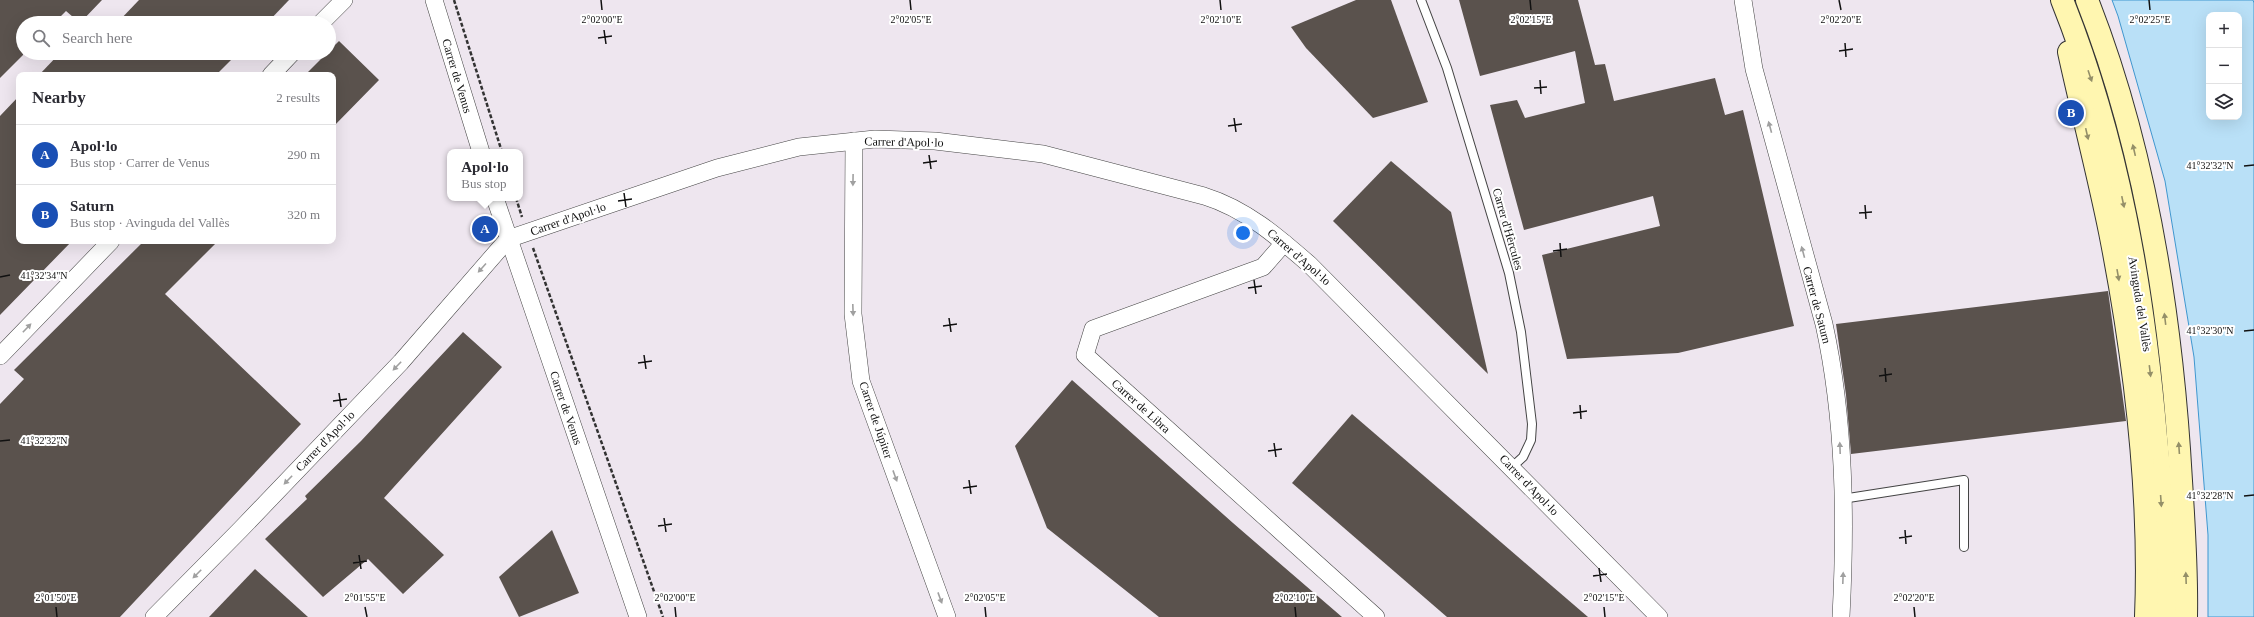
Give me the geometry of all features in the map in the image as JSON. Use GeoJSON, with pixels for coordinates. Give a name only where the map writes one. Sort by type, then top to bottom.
{"type":"FeatureCollection","features":[{"type":"Feature","properties":{"kind":"main road"},"geometry":{"type":"LineString","coordinates":[[2058,0],[2123,250],[2128,336],[2147,425],[2163,529],[2164,617]]}},
{"type":"Feature","properties":{"kind":"main road","name":"Avinguda del Vallès"},"geometry":{"type":"LineString","coordinates":[[2062,0],[2100,105],[2116,167],[2123,250]]}},
{"type":"Feature","properties":{"kind":"main road","name":"Avinguda del Vallès"},"geometry":{"type":"LineString","coordinates":[[2086,0],[2117,90],[2132,143],[2147,211],[2162,294],[2177,419],[2184,538],[2186,617]]}},
{"type":"Feature","properties":{"kind":"main road"},"geometry":{"type":"LineString","coordinates":[[2146,617],[2147,425]]}},
{"type":"Feature","properties":{"kind":"street"},"geometry":{"type":"LineString","coordinates":[[328,16],[344,0]]}},
{"type":"Feature","properties":{"kind":"street","name":"Carrer de Venus"},"geometry":{"type":"LineString","coordinates":[[434,0],[480,149]]}},
{"type":"Feature","properties":{"kind":"street","name":"Carrer de Saturn"},"geometry":{"type":"LineString","coordinates":[[1743,0],[1754,69],[1824,324],[1832,360],[1839,428],[1842,499],[1843,573],[1841,617]]}},
{"type":"Feature","properties":{"kind":"street"},"geometry":{"type":"LineString","coordinates":[[274,72],[285,60]]}},
{"type":"Feature","properties":{"kind":"street","name":"Carrer d'Apol·lo"},"geometry":{"type":"LineString","coordinates":[[154,617],[241,529],[401,362],[508,239],[717,168],[799,147],[875,139],[935,141],[1043,154],[1226,203],[1242,212],[1284,243],[1310,265],[1512,467],[1659,617]]}},
{"type":"Feature","properties":{"kind":"street","name":"Carrer de Júpiter"},"geometry":{"type":"LineString","coordinates":[[854,141],[853,314],[862,381],[947,617]]}},
{"type":"Feature","properties":{"kind":"street","name":"Carrer de Venus"},"geometry":{"type":"LineString","coordinates":[[496,201],[638,617]]}},
{"type":"Feature","properties":{"kind":"street","name":"Carrer de Libra"},"geometry":{"type":"LineString","coordinates":[[1284,243],[1263,267],[1093,329],[1085,355],[1376,617]]}},
{"type":"Feature","properties":{"kind":"street"},"geometry":{"type":"LineString","coordinates":[[0,356],[108,244]]}},
{"type":"Feature","properties":{"kind":"lane","name":"Carrer d'Hèrcules"},"geometry":{"type":"LineString","coordinates":[[1421,0],[1450,76],[1509,273],[1529,388],[1532,424],[1531,440],[1522,457],[1512,467]]}},
{"type":"Feature","properties":{"kind":"lane"},"geometry":{"type":"LineString","coordinates":[[1842,499],[1964,480],[1964,547]]}},
{"type":"Feature","properties":{"kind":"path"},"geometry":{"type":"LineString","coordinates":[[454,0],[501,149]]}},
{"type":"Feature","properties":{"kind":"path"},"geometry":{"type":"LineString","coordinates":[[517,201],[663,617]]}},
{"type":"Feature","properties":{"kind":"shaded area"},"geometry":{"type":"Polygon","coordinates":[[[0,0],[2112,0],[2118,16],[2165,181],[2194,357],[2208,535],[2208,617],[0,617],[0,0]]]}},
{"type":"Feature","properties":{"kind":"water"},"geometry":{"type":"Polygon","coordinates":[[[2112,0],[2253,0],[2254,617],[2208,617],[2208,535],[2194,357],[2165,181],[2118,16],[2112,0]]]}},
{"type":"Feature","properties":{"kind":"building"},"geometry":{"type":"Polygon","coordinates":[[[0,0],[102,0],[87,16],[72,16],[66,11],[61,16],[16,16],[16,60],[18,60],[0,78],[0,0]]]}},
{"type":"Feature","properties":{"kind":"building"},"geometry":{"type":"Polygon","coordinates":[[[139,0],[289,0],[274,16],[124,16],[139,0]]]}},
{"type":"Feature","properties":{"kind":"building"},"geometry":{"type":"Polygon","coordinates":[[[1356,0],[1391,0],[1428,102],[1373,118],[1306,48],[1291,27],[1356,0]]]}},
{"type":"Feature","properties":{"kind":"building"},"geometry":{"type":"Polygon","coordinates":[[[1459,0],[1578,0],[1595,65],[1605,64],[1614,101],[1715,78],[1725,115],[1743,110],[1794,326],[1678,353],[1567,359],[1542,255],[1660,226],[1653,196],[1524,230],[1490,105],[1517,100],[1525,118],[1585,103],[1575,51],[1480,76],[1459,0]]]}},
{"type":"Feature","properties":{"kind":"building"},"geometry":{"type":"Polygon","coordinates":[[[339,41],[379,80],[336,124],[336,72],[308,72],[320,60],[336,60],[336,44],[339,41]]]}},
{"type":"Feature","properties":{"kind":"building"},"geometry":{"type":"Polygon","coordinates":[[[53,60],[231,60],[219,72],[42,72],[53,60]]]}},
{"type":"Feature","properties":{"kind":"building"},"geometry":{"type":"Polygon","coordinates":[[[16,99],[16,244],[69,244],[0,315],[0,116],[16,99]]]}},
{"type":"Feature","properties":{"kind":"building"},"geometry":{"type":"Polygon","coordinates":[[[1391,161],[1451,212],[1488,374],[1333,221],[1391,161]]]}},
{"type":"Feature","properties":{"kind":"building"},"geometry":{"type":"Polygon","coordinates":[[[141,244],[215,244],[165,294],[301,424],[120,617],[0,617],[0,404],[24,379],[14,370],[141,244]]]}},
{"type":"Feature","properties":{"kind":"building"},"geometry":{"type":"Polygon","coordinates":[[[2108,291],[2126,421],[1851,454],[1846,395],[1836,324],[2108,291]]]}},
{"type":"Feature","properties":{"kind":"building"},"geometry":{"type":"Polygon","coordinates":[[[463,332],[502,367],[384,498],[444,555],[403,594],[368,559],[323,597],[265,539],[307,499],[305,496],[361,441],[463,332]]]}},
{"type":"Feature","properties":{"kind":"building"},"geometry":{"type":"Polygon","coordinates":[[[1072,380],[1233,523],[1342,617],[1159,617],[1047,528],[1015,446],[1072,380]]]}},
{"type":"Feature","properties":{"kind":"building"},"geometry":{"type":"Polygon","coordinates":[[[1352,414],[1588,617],[1447,617],[1292,483],[1352,414]]]}},
{"type":"Feature","properties":{"kind":"building"},"geometry":{"type":"Polygon","coordinates":[[[552,530],[579,593],[519,617],[499,577],[552,530]]]}},
{"type":"Feature","properties":{"kind":"building"},"geometry":{"type":"Polygon","coordinates":[[[255,569],[308,617],[209,617],[255,569]]]}},
{"type":"Feature","properties":{"kind":"place","name":"Saturn"},"geometry":{"type":"Point","coordinates":[2071,113]}},
{"type":"Feature","properties":{"kind":"place","name":"Apol·lo"},"geometry":{"type":"Point","coordinates":[485,229]}}]}
